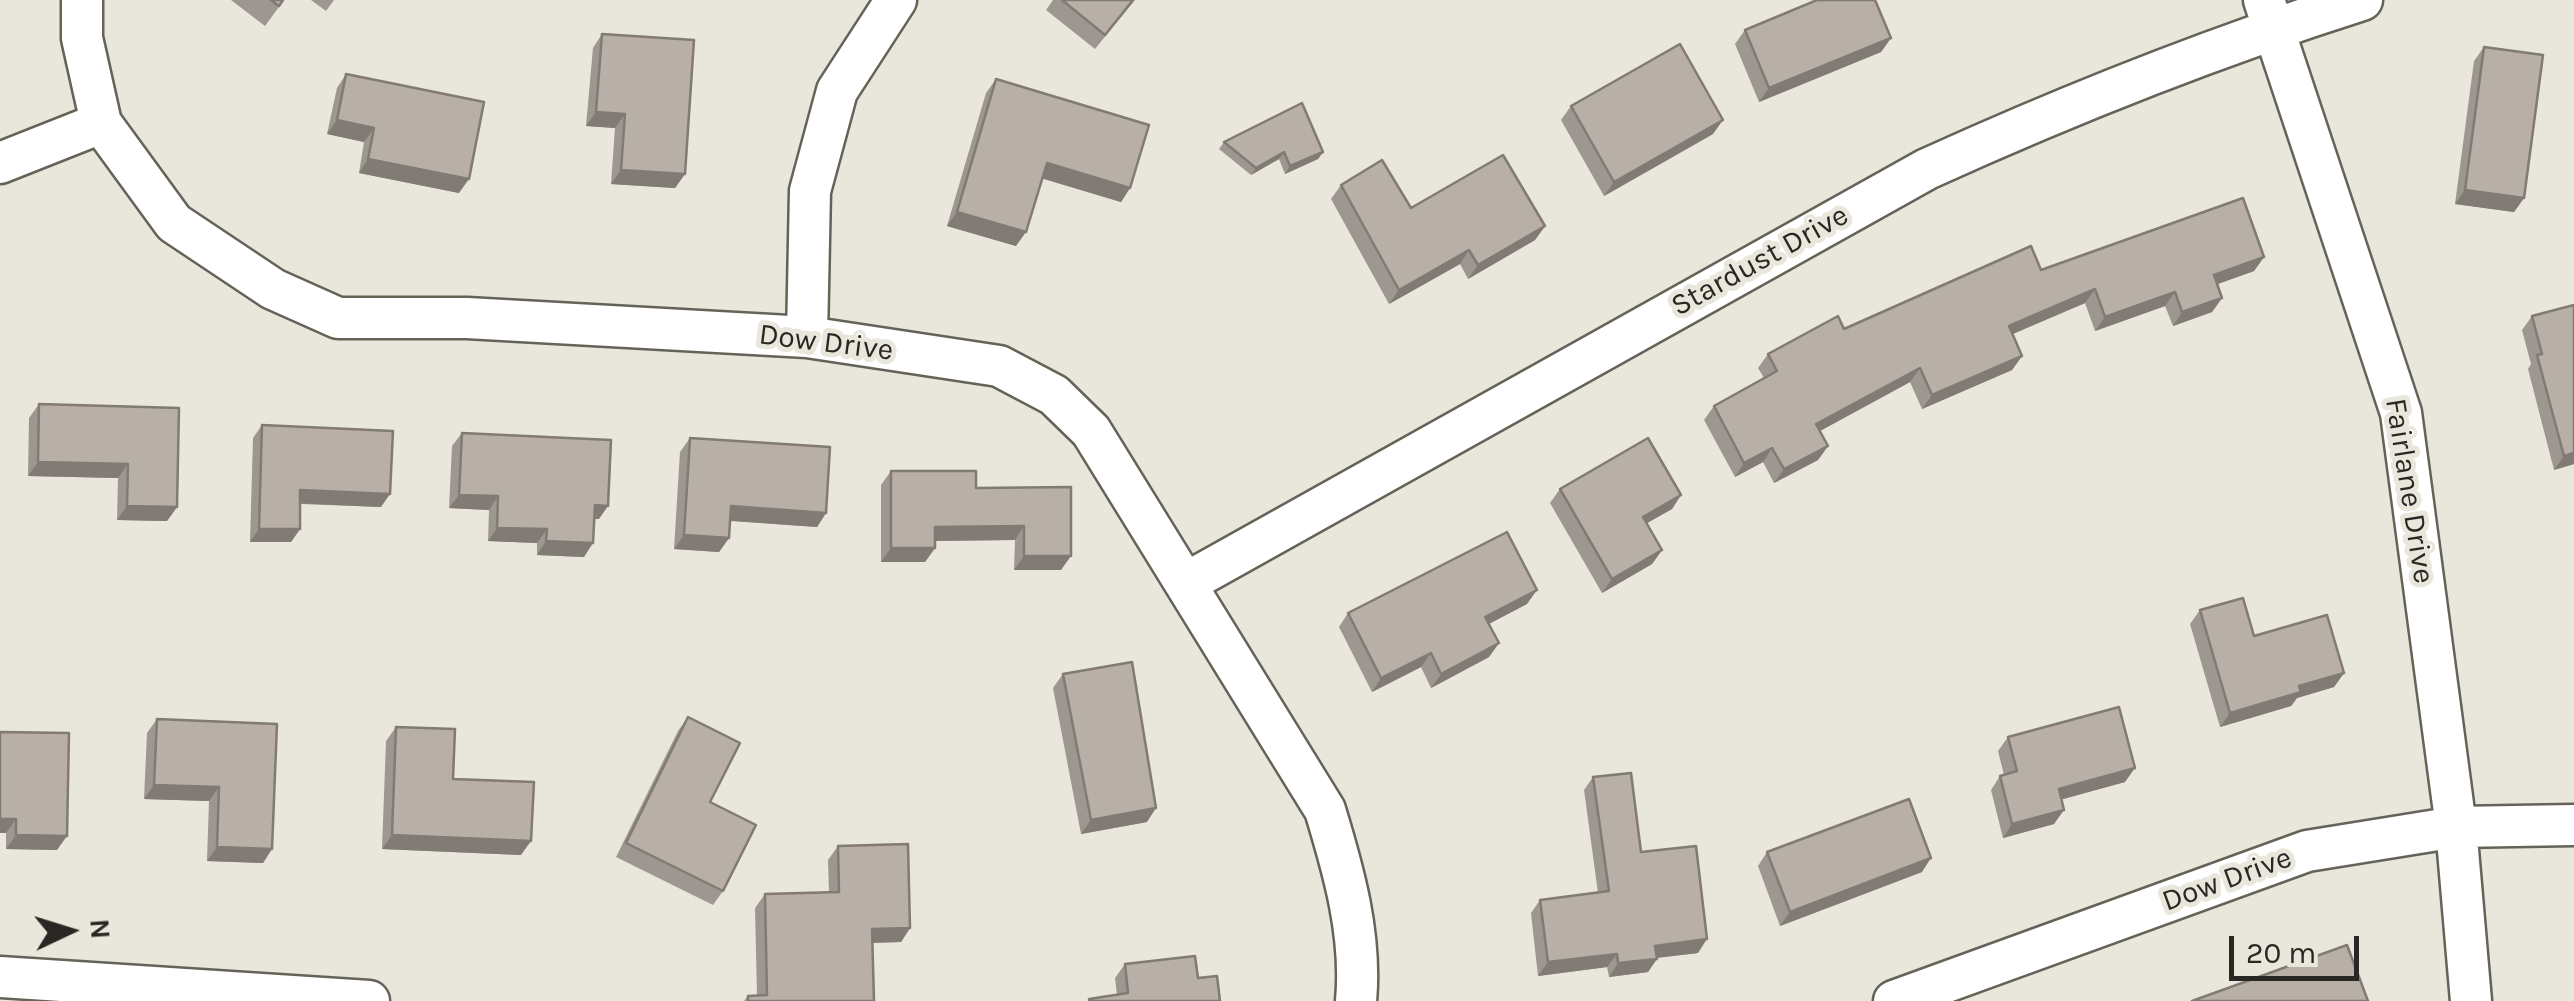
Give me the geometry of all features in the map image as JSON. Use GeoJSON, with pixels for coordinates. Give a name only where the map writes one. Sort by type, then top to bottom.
{"type":"FeatureCollection","features":[{"type":"Feature","properties":{"kind":"street","name":"Dow Drive"},"geometry":{"type":"LineString","coordinates":[[82,0],[82,38],[101,123],[174,223],[272,289],[338,318],[466,318],[807,337],[999,366],[1054,394],[1091,430],[1326,810],[1345,877],[1359,970],[1356,1001]]}},
{"type":"Feature","properties":{"kind":"street"},"geometry":{"type":"LineString","coordinates":[[807,337],[810,191],[837,90],[896,0]]}},
{"type":"Feature","properties":{"kind":"street","name":"Stardust Drive"},"geometry":{"type":"LineString","coordinates":[[1186,583],[1927,169],[2269,14],[2362,0]]}},
{"type":"Feature","properties":{"kind":"street","name":"Fairlane Drive"},"geometry":{"type":"LineString","coordinates":[[2269,14],[2401,413],[2456,828],[2471,1001]]}},
{"type":"Feature","properties":{"kind":"street"},"geometry":{"type":"LineString","coordinates":[[0,163],[101,123]]}},
{"type":"Feature","properties":{"kind":"street","name":"Dow Drive"},"geometry":{"type":"LineString","coordinates":[[1894,1001],[2307,851],[2456,828],[2574,825]]}},
{"type":"Feature","properties":{"kind":"street"},"geometry":{"type":"LineString","coordinates":[[0,977],[369,1001]]}},
{"type":"Feature","properties":{"kind":"building"},"geometry":{"type":"Polygon","coordinates":[[[1062,0],[1133,0],[1105,35],[1062,0]]]}},
{"type":"Feature","properties":{"kind":"building"},"geometry":{"type":"Polygon","coordinates":[[[1817,0],[1875,0],[1891,38],[1769,88],[1745,30],[1817,0]]]}},
{"type":"Feature","properties":{"kind":"building"},"geometry":{"type":"Polygon","coordinates":[[[602,34],[694,40],[685,174],[621,170],[625,114],[596,112],[602,34]]]}},
{"type":"Feature","properties":{"kind":"building"},"geometry":{"type":"Polygon","coordinates":[[[1680,44],[1723,120],[1614,182],[1571,106],[1680,44]]]}},
{"type":"Feature","properties":{"kind":"building"},"geometry":{"type":"Polygon","coordinates":[[[2484,47],[2543,55],[2524,198],[2465,190],[2484,47]]]}},
{"type":"Feature","properties":{"kind":"building"},"geometry":{"type":"Polygon","coordinates":[[[346,74],[484,102],[469,179],[368,159],[374,128],[337,120],[346,74]]]}},
{"type":"Feature","properties":{"kind":"building"},"geometry":{"type":"Polygon","coordinates":[[[996,79],[1149,125],[1130,188],[1047,163],[1026,232],[957,212],[996,79]]]}},
{"type":"Feature","properties":{"kind":"building"},"geometry":{"type":"Polygon","coordinates":[[[1302,103],[1323,152],[1290,166],[1284,152],[1256,168],[1224,142],[1302,103]]]}},
{"type":"Feature","properties":{"kind":"building"},"geometry":{"type":"Polygon","coordinates":[[[1503,155],[1545,226],[1478,265],[1469,250],[1399,290],[1341,185],[1382,160],[1411,208],[1503,155]]]}},
{"type":"Feature","properties":{"kind":"building"},"geometry":{"type":"Polygon","coordinates":[[[2243,198],[2264,257],[2214,275],[2222,298],[2182,312],[2175,292],[2105,317],[2095,289],[2009,326],[2022,356],[1932,395],[1920,368],[1816,424],[1828,446],[1784,469],[1772,448],[1744,463],[1714,406],[1777,371],[1768,354],[1838,316],[1844,329],[2031,246],[2041,270],[2243,198]]]}},
{"type":"Feature","properties":{"kind":"building"},"geometry":{"type":"Polygon","coordinates":[[[2574,305],[2574,453],[2564,456],[2537,355],[2542,354],[2532,316],[2574,305]]]}},
{"type":"Feature","properties":{"kind":"building"},"geometry":{"type":"Polygon","coordinates":[[[39,404],[179,408],[177,507],[127,506],[128,464],[38,462],[39,404]]]}},
{"type":"Feature","properties":{"kind":"building"},"geometry":{"type":"Polygon","coordinates":[[[262,425],[393,431],[390,494],[300,490],[300,529],[259,529],[262,425]]]}},
{"type":"Feature","properties":{"kind":"building"},"geometry":{"type":"Polygon","coordinates":[[[462,433],[611,440],[608,506],[595,505],[593,543],[546,541],[547,529],[497,528],[498,496],[459,495],[462,433]]]}},
{"type":"Feature","properties":{"kind":"building"},"geometry":{"type":"Polygon","coordinates":[[[690,438],[830,447],[826,513],[731,506],[729,538],[684,535],[690,438]]]}},
{"type":"Feature","properties":{"kind":"building"},"geometry":{"type":"Polygon","coordinates":[[[1648,438],[1681,495],[1643,517],[1662,550],[1612,579],[1560,489],[1648,438]]]}},
{"type":"Feature","properties":{"kind":"building"},"geometry":{"type":"Polygon","coordinates":[[[891,471],[976,471],[976,488],[1071,487],[1071,556],[1024,556],[1024,526],[935,527],[935,548],[891,548],[891,471]]]}},
{"type":"Feature","properties":{"kind":"building"},"geometry":{"type":"Polygon","coordinates":[[[1507,532],[1537,590],[1485,617],[1499,643],[1441,674],[1431,653],[1381,678],[1348,613],[1507,532]]]}},
{"type":"Feature","properties":{"kind":"building"},"geometry":{"type":"Polygon","coordinates":[[[2243,598],[2254,636],[2327,615],[2344,673],[2299,686],[2301,692],[2230,713],[2200,610],[2243,598]]]}},
{"type":"Feature","properties":{"kind":"building"},"geometry":{"type":"Polygon","coordinates":[[[1132,662],[1156,808],[1091,820],[1063,674],[1132,662]]]}},
{"type":"Feature","properties":{"kind":"building"},"geometry":{"type":"Polygon","coordinates":[[[2119,707],[2135,768],[2059,789],[2064,810],[2012,824],[2000,776],[2017,771],[2008,737],[2119,707]]]}},
{"type":"Feature","properties":{"kind":"building"},"geometry":{"type":"Polygon","coordinates":[[[688,717],[740,743],[710,802],[756,825],[723,891],[626,843],[688,717]]]}},
{"type":"Feature","properties":{"kind":"building"},"geometry":{"type":"Polygon","coordinates":[[[157,719],[277,724],[272,849],[217,847],[219,787],[154,785],[157,719]]]}},
{"type":"Feature","properties":{"kind":"building"},"geometry":{"type":"Polygon","coordinates":[[[396,727],[455,729],[453,779],[534,782],[531,841],[392,835],[396,727]]]}},
{"type":"Feature","properties":{"kind":"building"},"geometry":{"type":"Polygon","coordinates":[[[0,732],[69,733],[67,836],[16,835],[16,819],[0,819],[0,732]]]}},
{"type":"Feature","properties":{"kind":"building"},"geometry":{"type":"Polygon","coordinates":[[[1631,773],[1641,852],[1696,846],[1707,939],[1655,946],[1657,959],[1618,963],[1617,954],[1548,962],[1540,900],[1609,891],[1593,777],[1631,773]]]}},
{"type":"Feature","properties":{"kind":"building"},"geometry":{"type":"Polygon","coordinates":[[[1909,799],[1931,858],[1790,912],[1767,852],[1909,799]]]}},
{"type":"Feature","properties":{"kind":"building"},"geometry":{"type":"Polygon","coordinates":[[[908,844],[910,928],[872,929],[874,1001],[748,1001],[748,996],[767,995],[765,894],[839,892],[838,846],[908,844]]]}},
{"type":"Feature","properties":{"kind":"building"},"geometry":{"type":"Polygon","coordinates":[[[2347,945],[2368,1001],[2192,1001],[2347,945]]]}},
{"type":"Feature","properties":{"kind":"building"},"geometry":{"type":"Polygon","coordinates":[[[1195,956],[1198,978],[1217,976],[1220,1001],[1089,999],[1128,993],[1125,964],[1195,956]]]}}]}
